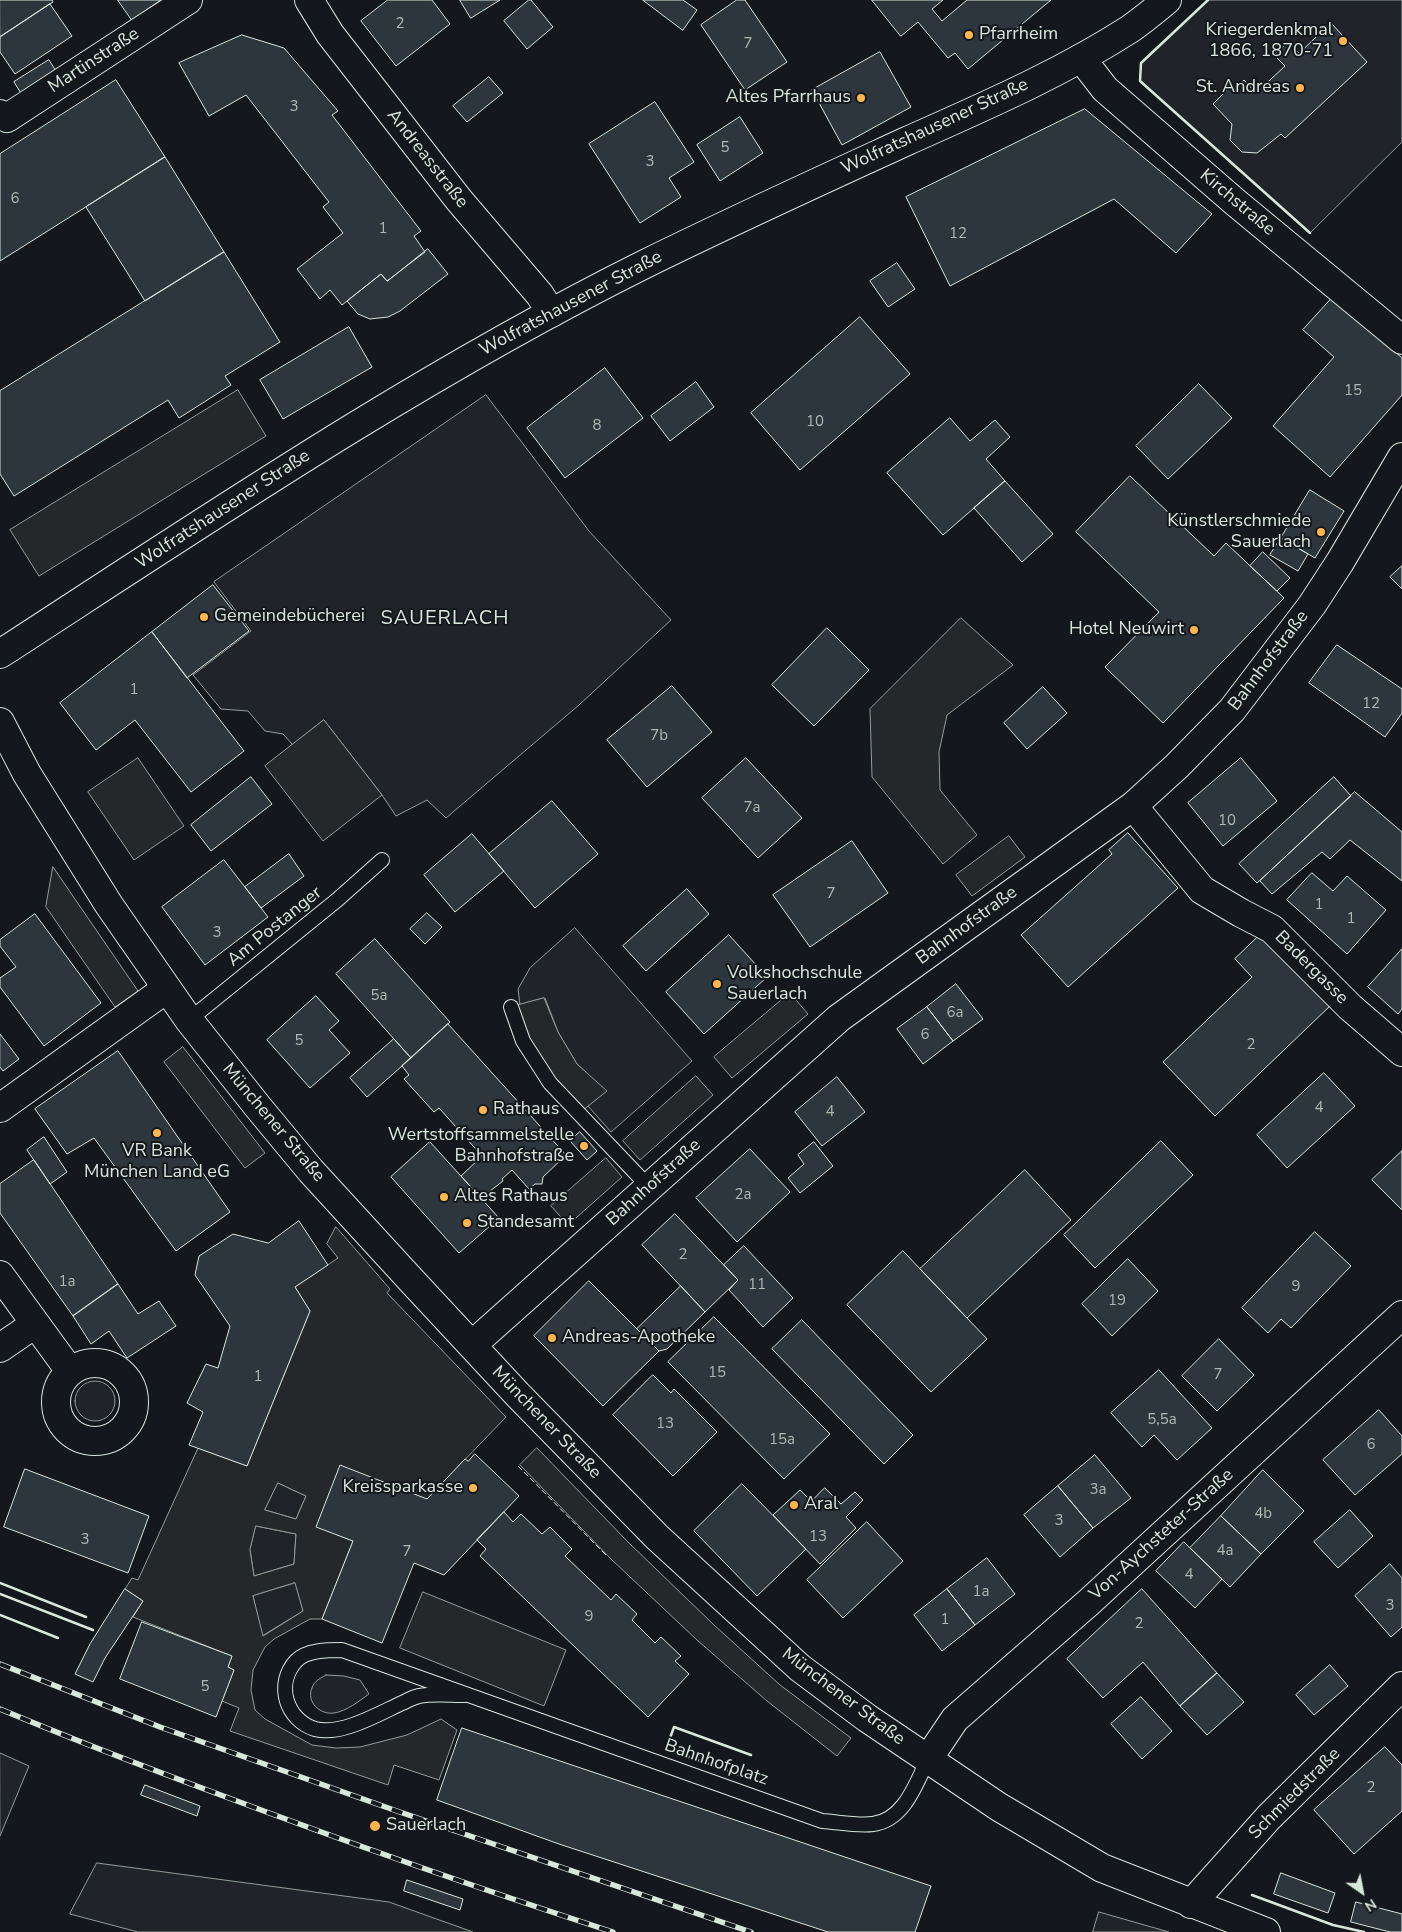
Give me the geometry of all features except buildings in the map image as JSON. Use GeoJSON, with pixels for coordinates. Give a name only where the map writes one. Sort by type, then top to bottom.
{"type":"FeatureCollection","features":[{"type":"Feature","properties":{"kind":"street","name":"Martinstraße"},"geometry":{"type":"LineString","coordinates":[[0,114],[7,118],[188,0]]}},
{"type":"Feature","properties":{"kind":"street","name":"Andreasstraße"},"geometry":{"type":"LineString","coordinates":[[308,0],[330,34],[458,200],[540,295],[552,313]]}},
{"type":"Feature","properties":{"kind":"street","name":"Wolfratshausener Straße"},"geometry":{"type":"LineString","coordinates":[[0,654],[298,460],[433,378],[644,264],[756,210],[994,102],[1081,58],[1132,27],[1167,0]]}},
{"type":"Feature","properties":{"kind":"street","name":"Kirchstraße"},"geometry":{"type":"LineString","coordinates":[[1081,58],[1105,89],[1235,202],[1402,340]]}},
{"type":"Feature","properties":{"kind":"street","name":"Bahnhofstraße"},"geometry":{"type":"LineString","coordinates":[[472,1345],[839,1018],[1133,806],[1177,766],[1232,710],[1312,605],[1340,562],[1402,456]]}},
{"type":"Feature","properties":{"kind":"street","name":"Münchener Straße"},"geometry":{"type":"LineString","coordinates":[[0,722],[27,774],[72,848],[166,989],[189,1020],[311,1171],[518,1396],[648,1529],[800,1668],[867,1718],[999,1807],[1102,1868],[1266,1932]]}},
{"type":"Feature","properties":{"kind":"street","name":"Badergasse"},"geometry":{"type":"LineString","coordinates":[[1133,806],[1202,890],[1241,914],[1272,929],[1350,1007],[1402,1052]]}},
{"type":"Feature","properties":{"kind":"street"},"geometry":{"type":"LineString","coordinates":[[0,1108],[166,989]]}},
{"type":"Feature","properties":{"kind":"street"},"geometry":{"type":"LineString","coordinates":[[0,1275],[70,1371]]}},
{"type":"Feature","properties":{"kind":"street","name":"Von-Aychsteter-Straße"},"geometry":{"type":"LineString","coordinates":[[928,1759],[955,1719],[1096,1596],[1402,1315]]}},
{"type":"Feature","properties":{"kind":"street"},"geometry":{"type":"LineString","coordinates":[[0,1348],[35,1324]]}},
{"type":"Feature","properties":{"kind":"street","name":"Schmiedstraße"},"geometry":{"type":"LineString","coordinates":[[1191,1904],[1269,1817],[1402,1686]]}},
{"type":"Feature","properties":{"kind":"lane","name":"Am Postanger"},"geometry":{"type":"LineString","coordinates":[[189,1020],[337,900],[382,860]]}},
{"type":"Feature","properties":{"kind":"lane"},"geometry":{"type":"LineString","coordinates":[[511,1007],[524,1041],[550,1083],[649,1187]]}},
{"type":"Feature","properties":{"kind":"lane","name":"Bahnhofplatz"},"geometry":{"type":"LineString","coordinates":[[465,1694],[418,1696],[339,1730],[323,1730],[305,1724],[294,1714],[289,1709],[285,1694],[286,1677],[296,1660],[318,1650],[342,1650],[822,1821],[873,1824],[891,1818],[909,1798],[928,1759]]}},
{"type":"Feature","properties":{"kind":"shaded area"},"geometry":{"type":"Polygon","coordinates":[[[1208,0],[1402,0],[1402,142],[1310,233],[1140,81],[1141,63],[1208,0]]]}},
{"type":"Feature","properties":{"kind":"shaded area"},"geometry":{"type":"Polygon","coordinates":[[[238,390],[266,436],[39,576],[10,530],[238,390]]]}},
{"type":"Feature","properties":{"kind":"shaded area"},"geometry":{"type":"Polygon","coordinates":[[[486,395],[589,531],[671,620],[579,705],[446,818],[427,800],[396,816],[324,720],[293,745],[283,734],[265,731],[248,711],[221,709],[193,675],[251,631],[214,582],[486,395]]]}},
{"type":"Feature","properties":{"kind":"shaded area"},"geometry":{"type":"Polygon","coordinates":[[[961,618],[1013,665],[947,715],[939,752],[940,790],[977,835],[943,864],[872,777],[870,709],[961,618]]]}},
{"type":"Feature","properties":{"kind":"shaded area"},"geometry":{"type":"Polygon","coordinates":[[[324,720],[382,795],[323,841],[265,766],[324,720]]]}},
{"type":"Feature","properties":{"kind":"shaded area"},"geometry":{"type":"Polygon","coordinates":[[[138,758],[184,826],[134,860],[88,792],[138,758]]]}},
{"type":"Feature","properties":{"kind":"shaded area"},"geometry":{"type":"Polygon","coordinates":[[[1009,836],[1025,857],[972,896],[956,875],[1009,836]]]}},
{"type":"Feature","properties":{"kind":"shaded area"},"geometry":{"type":"Polygon","coordinates":[[[53,867],[138,991],[115,1007],[46,907],[53,867]]]}},
{"type":"Feature","properties":{"kind":"shaded area"},"geometry":{"type":"Polygon","coordinates":[[[575,928],[692,1061],[611,1132],[588,1106],[606,1091],[577,1064],[558,1032],[545,998],[520,1005],[518,989],[530,968],[575,928]]]}},
{"type":"Feature","properties":{"kind":"shaded area"},"geometry":{"type":"Polygon","coordinates":[[[790,993],[808,1014],[732,1078],[714,1057],[790,993]]]}},
{"type":"Feature","properties":{"kind":"shaded area"},"geometry":{"type":"Polygon","coordinates":[[[544,998],[558,1032],[577,1064],[607,1091],[578,1114],[550,1083],[511,1007],[544,998]]]}},
{"type":"Feature","properties":{"kind":"shaded area"},"geometry":{"type":"Polygon","coordinates":[[[183,1047],[265,1153],[245,1168],[164,1062],[183,1047]]]}},
{"type":"Feature","properties":{"kind":"shaded area"},"geometry":{"type":"Polygon","coordinates":[[[696,1076],[713,1095],[640,1160],[623,1141],[696,1076]]]}},
{"type":"Feature","properties":{"kind":"shaded area"},"geometry":{"type":"Polygon","coordinates":[[[606,1158],[622,1177],[568,1225],[551,1206],[606,1158]]]}},
{"type":"Feature","properties":{"kind":"shaded area"},"geometry":{"type":"Polygon","coordinates":[[[336,1227],[390,1289],[387,1293],[506,1417],[427,1499],[316,1526],[353,1541],[322,1619],[310,1619],[274,1639],[265,1647],[253,1670],[251,1690],[255,1710],[265,1719],[312,1745],[336,1748],[360,1747],[407,1735],[441,1719],[457,1730],[439,1780],[394,1765],[388,1785],[230,1731],[239,1708],[222,1701],[234,1670],[228,1667],[232,1656],[133,1617],[143,1601],[125,1589],[132,1578],[138,1580],[198,1448],[247,1466],[310,1311],[295,1287],[338,1258],[327,1244],[336,1227]],[[278,1483],[265,1510],[296,1519],[306,1496],[278,1483]],[[256,1526],[250,1550],[254,1576],[294,1564],[296,1534],[256,1526]],[[295,1583],[253,1596],[263,1636],[303,1611],[295,1583]]]}},
{"type":"Feature","properties":{"kind":"shaded area"},"geometry":{"type":"Polygon","coordinates":[[[99,1381],[106,1384],[112,1390],[115,1401],[114,1409],[106,1418],[99,1421],[91,1421],[84,1418],[76,1409],[75,1397],[78,1390],[87,1382],[99,1381]]]}},
{"type":"Feature","properties":{"kind":"shaded area"},"geometry":{"type":"Polygon","coordinates":[[[537,1448],[628,1542],[713,1624],[780,1685],[851,1738],[837,1756],[767,1701],[697,1640],[611,1559],[520,1465],[537,1448]]]}},
{"type":"Feature","properties":{"kind":"shaded area"},"geometry":{"type":"Polygon","coordinates":[[[278,1483],[306,1496],[296,1519],[265,1510],[278,1483]]]}},
{"type":"Feature","properties":{"kind":"shaded area"},"geometry":{"type":"Polygon","coordinates":[[[256,1526],[296,1534],[294,1564],[254,1576],[250,1550],[256,1526]]]}},
{"type":"Feature","properties":{"kind":"shaded area"},"geometry":{"type":"Polygon","coordinates":[[[296,1583],[303,1611],[262,1636],[253,1596],[296,1583]]]}},
{"type":"Feature","properties":{"kind":"shaded area"},"geometry":{"type":"Polygon","coordinates":[[[423,1592],[566,1650],[544,1706],[400,1648],[423,1592]]]}},
{"type":"Feature","properties":{"kind":"shaded area"},"geometry":{"type":"Polygon","coordinates":[[[326,1675],[344,1676],[360,1680],[369,1694],[344,1710],[329,1713],[319,1710],[311,1698],[312,1688],[314,1683],[326,1675]]]}},
{"type":"Feature","properties":{"kind":"shaded area"},"geometry":{"type":"Polygon","coordinates":[[[0,1753],[29,1766],[0,1836],[0,1753]]]}},
{"type":"Feature","properties":{"kind":"shaded area"},"geometry":{"type":"Polygon","coordinates":[[[97,1863],[389,1902],[473,1932],[138,1932],[70,1914],[97,1863]]]}},
{"type":"Feature","properties":{"kind":"shaded area"},"geometry":{"type":"Polygon","coordinates":[[[1099,1912],[1169,1932],[1093,1932],[1099,1912]]]}},
{"type":"Feature","properties":{"kind":"railway"},"geometry":{"type":"LineString","coordinates":[[0,1664],[160,1727],[394,1810],[751,1932]]}},
{"type":"Feature","properties":{"kind":"railway"},"geometry":{"type":"LineString","coordinates":[[0,1709],[136,1763],[316,1830],[613,1932]]}},
{"type":"Feature","properties":{"kind":"fence"},"geometry":{"type":"LineString","coordinates":[[518,1466],[607,1556]]}},
{"type":"Feature","properties":{"kind":"wall"},"geometry":{"type":"LineString","coordinates":[[1208,0],[1141,63],[1140,81],[1310,233]]}},
{"type":"Feature","properties":{"kind":"wall"},"geometry":{"type":"LineString","coordinates":[[0,1583],[86,1617]]}},
{"type":"Feature","properties":{"kind":"wall"},"geometry":{"type":"LineString","coordinates":[[0,1594],[93,1630]]}},
{"type":"Feature","properties":{"kind":"wall"},"geometry":{"type":"LineString","coordinates":[[0,1615],[58,1638]]}},
{"type":"Feature","properties":{"kind":"wall"},"geometry":{"type":"LineString","coordinates":[[743,1776],[666,1749],[674,1727],[751,1755]]}},
{"type":"Feature","properties":{"kind":"wall"},"geometry":{"type":"LineString","coordinates":[[1252,1895],[1333,1925],[1364,1932]]}},
{"type":"Feature","properties":{"kind":"place","name":"Pfarrheim"},"geometry":{"type":"Point","coordinates":[969,35]}},
{"type":"Feature","properties":{"kind":"place","name":"Kriegerdenkmal 1866, 1870-71"},"geometry":{"type":"Point","coordinates":[1343,41]}},
{"type":"Feature","properties":{"kind":"place","name":"St. Andreas"},"geometry":{"type":"Point","coordinates":[1300,88]}},
{"type":"Feature","properties":{"kind":"place","name":"Altes Pfarrhaus"},"geometry":{"type":"Point","coordinates":[861,98]}},
{"type":"Feature","properties":{"kind":"place","name":"Künstlerschmiede Sauerlach"},"geometry":{"type":"Point","coordinates":[1321,532]}},
{"type":"Feature","properties":{"kind":"place","name":"Gemeindebücherei"},"geometry":{"type":"Point","coordinates":[204,617]}},
{"type":"Feature","properties":{"kind":"place","name":"Hotel Neuwirt"},"geometry":{"type":"Point","coordinates":[1194,630]}},
{"type":"Feature","properties":{"kind":"place","name":"Volkshochschule Sauerlach"},"geometry":{"type":"Point","coordinates":[717,984]}},
{"type":"Feature","properties":{"kind":"place","name":"Rathaus"},"geometry":{"type":"Point","coordinates":[483,1110]}},
{"type":"Feature","properties":{"kind":"place","name":"VR Bank München Land eG"},"geometry":{"type":"Point","coordinates":[157,1133]}},
{"type":"Feature","properties":{"kind":"place","name":"Wertstoffsammelstelle Bahnhofstraße"},"geometry":{"type":"Point","coordinates":[584,1146]}},
{"type":"Feature","properties":{"kind":"place","name":"Altes Rathaus"},"geometry":{"type":"Point","coordinates":[444,1197]}},
{"type":"Feature","properties":{"kind":"place","name":"Standesamt"},"geometry":{"type":"Point","coordinates":[467,1223]}},
{"type":"Feature","properties":{"kind":"place","name":"Andreas-Apotheke"},"geometry":{"type":"Point","coordinates":[552,1338]}},
{"type":"Feature","properties":{"kind":"place","name":"Kreissparkasse"},"geometry":{"type":"Point","coordinates":[473,1488]}},
{"type":"Feature","properties":{"kind":"place","name":"Aral"},"geometry":{"type":"Point","coordinates":[794,1505]}},
{"type":"Feature","properties":{"kind":"place","name":"Sauerlach"},"geometry":{"type":"Point","coordinates":[375,1826]}},
{"type":"Feature","properties":{"kind":"district","name":"SAUERLACH"},"geometry":{"type":"Point","coordinates":[445,619]}}]}
